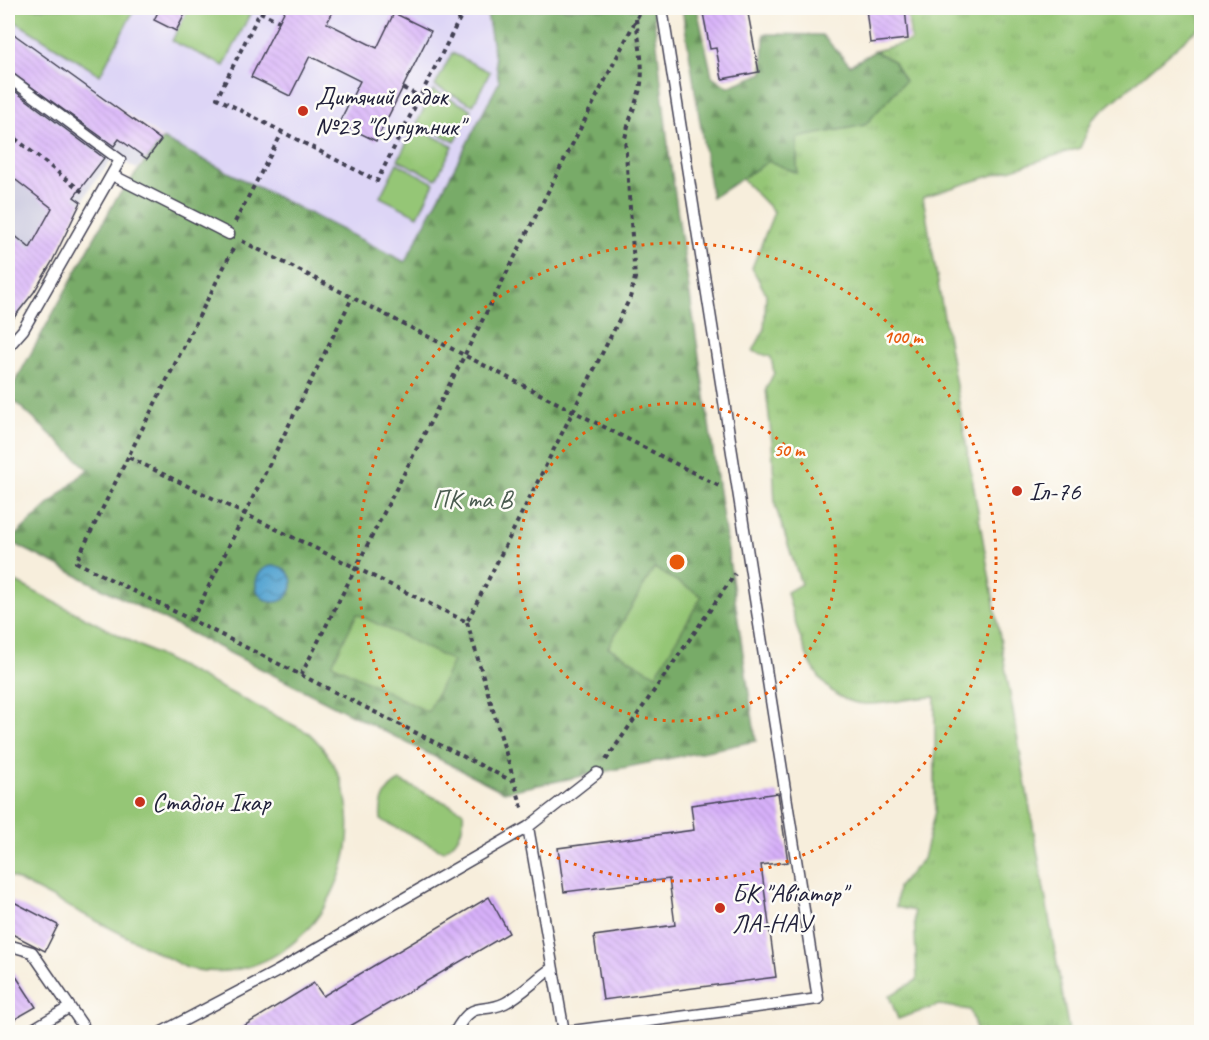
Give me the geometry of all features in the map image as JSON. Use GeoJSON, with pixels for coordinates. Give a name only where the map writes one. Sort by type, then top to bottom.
{"type":"FeatureCollection","features":[{"type":"Feature","properties":{"kind":"lane"},"geometry":{"type":"LineString","coordinates":[[528,827],[551,969],[564,1032],[818,999],[662,8]]}},
{"type":"Feature","properties":{"kind":"lane"},"geometry":{"type":"LineString","coordinates":[[8,77],[120,160],[23,330],[8,347]]}},
{"type":"Feature","properties":{"kind":"lane"},"geometry":{"type":"LineString","coordinates":[[112,175],[229,234]]}},
{"type":"Feature","properties":{"kind":"lane"},"geometry":{"type":"LineString","coordinates":[[162,1032],[278,971],[528,827],[597,773]]}},
{"type":"Feature","properties":{"kind":"lane"},"geometry":{"type":"LineString","coordinates":[[8,945],[32,952],[87,1032]]}},
{"type":"Feature","properties":{"kind":"lane"},"geometry":{"type":"LineString","coordinates":[[454,1032],[461,1020],[476,1008],[504,1004],[551,969]]}},
{"type":"Feature","properties":{"kind":"lane"},"geometry":{"type":"LineString","coordinates":[[28,1032],[70,1007]]}},
{"type":"Feature","properties":{"kind":"path"},"geometry":{"type":"LineString","coordinates":[[279,21],[261,10],[217,98],[377,181],[460,18],[440,8]]}},
{"type":"Feature","properties":{"kind":"path"},"geometry":{"type":"LineString","coordinates":[[301,675],[642,8]]}},
{"type":"Feature","properties":{"kind":"path"},"geometry":{"type":"LineString","coordinates":[[528,827],[512,781],[467,622],[630,298],[635,278],[625,139],[629,117],[640,88],[641,72],[636,18]]}},
{"type":"Feature","properties":{"kind":"path"},"geometry":{"type":"LineString","coordinates":[[403,87],[419,96]]}},
{"type":"Feature","properties":{"kind":"path"},"geometry":{"type":"LineString","coordinates":[[8,133],[97,202]]}},
{"type":"Feature","properties":{"kind":"path"},"geometry":{"type":"LineString","coordinates":[[229,234],[282,133]]}},
{"type":"Feature","properties":{"kind":"path"},"geometry":{"type":"LineString","coordinates":[[512,781],[76,562],[238,239],[740,497]]}},
{"type":"Feature","properties":{"kind":"path"},"geometry":{"type":"LineString","coordinates":[[192,620],[352,298]]}},
{"type":"Feature","properties":{"kind":"path"},"geometry":{"type":"LineString","coordinates":[[128,457],[467,622]]}},
{"type":"Feature","properties":{"kind":"path"},"geometry":{"type":"LineString","coordinates":[[597,773],[748,557]]}},
{"type":"Feature","properties":{"kind":"shaded area","name":"Дитячий садок №23 \"Супутник\""},"geometry":{"type":"Polygon","coordinates":[[[8,8],[485,8],[499,82],[405,262],[163,139],[8,30],[8,8]]]}},
{"type":"Feature","properties":{"kind":"shaded area"},"geometry":{"type":"Polygon","coordinates":[[[8,30],[161,140],[137,169],[114,157],[92,185],[21,312],[8,327],[8,30]]]}},
{"type":"Feature","properties":{"kind":"green space"},"geometry":{"type":"Polygon","coordinates":[[[8,8],[135,8],[100,75],[8,17],[8,8]]]}},
{"type":"Feature","properties":{"kind":"green space"},"geometry":{"type":"Polygon","coordinates":[[[188,8],[253,8],[224,66],[172,41],[188,8]]]}},
{"type":"Feature","properties":{"kind":"green space","name":"ПК та В"},"geometry":{"type":"Polygon","coordinates":[[[486,8],[653,8],[669,154],[756,741],[504,792],[9,541],[88,469],[8,395],[116,199],[163,139],[405,262],[499,82],[486,8]]]}},
{"type":"Feature","properties":{"kind":"green space"},"geometry":{"type":"Polygon","coordinates":[[[682,8],[697,8],[712,76],[728,87],[763,73],[764,34],[822,35],[850,65],[875,51],[893,61],[905,81],[865,125],[797,138],[797,173],[769,161],[712,198],[682,8]]]}},
{"type":"Feature","properties":{"kind":"green space"},"geometry":{"type":"Polygon","coordinates":[[[907,8],[1195,8],[1201,19],[1201,26],[1093,119],[1080,148],[923,197],[1069,1032],[977,1032],[970,1010],[939,1005],[898,1019],[889,996],[917,980],[914,911],[896,907],[898,887],[923,859],[935,811],[935,697],[866,704],[841,697],[828,688],[808,659],[787,592],[801,584],[775,505],[772,442],[766,389],[774,373],[771,357],[753,351],[764,330],[766,294],[752,268],[774,212],[742,179],[797,138],[826,131],[893,61],[875,51],[911,41],[907,8]]]}},
{"type":"Feature","properties":{"kind":"green space"},"geometry":{"type":"Polygon","coordinates":[[[452,53],[490,72],[473,105],[435,86],[452,53]]]}},
{"type":"Feature","properties":{"kind":"green space"},"geometry":{"type":"Polygon","coordinates":[[[433,90],[471,109],[455,142],[417,123],[433,90]]]}},
{"type":"Feature","properties":{"kind":"green space"},"geometry":{"type":"Polygon","coordinates":[[[415,127],[453,146],[436,179],[398,160],[415,127]]]}},
{"type":"Feature","properties":{"kind":"green space"},"geometry":{"type":"Polygon","coordinates":[[[397,163],[434,183],[418,216],[380,197],[397,163]]]}},
{"type":"Feature","properties":{"kind":"green space"},"geometry":{"type":"Polygon","coordinates":[[[654,568],[702,596],[656,675],[608,647],[654,568]]]}},
{"type":"Feature","properties":{"kind":"green space","name":"Стадіон Ікар"},"geometry":{"type":"Polygon","coordinates":[[[8,578],[309,733],[336,770],[348,811],[346,854],[331,895],[306,930],[273,956],[233,970],[187,968],[8,875],[8,578]]]}},
{"type":"Feature","properties":{"kind":"green space"},"geometry":{"type":"Polygon","coordinates":[[[357,614],[453,661],[428,712],[332,664],[357,614]]]}},
{"type":"Feature","properties":{"kind":"green space"},"geometry":{"type":"Polygon","coordinates":[[[400,781],[463,811],[463,823],[459,834],[443,851],[381,820],[384,797],[390,788],[400,781]]]}},
{"type":"Feature","properties":{"kind":"water"},"geometry":{"type":"Polygon","coordinates":[[[274,566],[286,572],[292,584],[286,596],[274,602],[262,596],[256,584],[262,572],[274,566]]]}},
{"type":"Feature","properties":{"kind":"building"},"geometry":{"type":"Polygon","coordinates":[[[160,8],[172,8],[185,14],[176,31],[154,20],[160,8]]]}},
{"type":"Feature","properties":{"kind":"building"},"geometry":{"type":"Polygon","coordinates":[[[286,8],[335,8],[327,23],[377,48],[394,13],[431,31],[376,141],[339,123],[360,81],[310,56],[290,96],[251,77],[286,8]]]}},
{"type":"Feature","properties":{"kind":"building"},"geometry":{"type":"Polygon","coordinates":[[[702,8],[747,8],[759,72],[722,79],[716,48],[710,49],[702,8]]]}},
{"type":"Feature","properties":{"kind":"building"},"geometry":{"type":"Polygon","coordinates":[[[866,8],[905,8],[908,39],[870,43],[866,8]]]}},
{"type":"Feature","properties":{"kind":"building"},"geometry":{"type":"Polygon","coordinates":[[[8,30],[161,140],[147,159],[119,139],[114,146],[8,70],[8,30]]]}},
{"type":"Feature","properties":{"kind":"building"},"geometry":{"type":"Polygon","coordinates":[[[8,86],[104,158],[74,197],[81,202],[52,262],[34,292],[8,325],[8,230],[30,248],[52,208],[8,174],[8,86]]]}},
{"type":"Feature","properties":{"kind":"building","name":"БК \"Авіатор\" ЛА-НАУ"},"geometry":{"type":"Polygon","coordinates":[[[778,793],[788,862],[761,865],[776,977],[603,1000],[594,936],[675,925],[669,879],[564,892],[558,848],[694,830],[691,805],[778,793]]]}},
{"type":"Feature","properties":{"kind":"building"},"geometry":{"type":"Polygon","coordinates":[[[489,897],[509,933],[340,1032],[234,1032],[314,983],[323,996],[489,897]]]}},
{"type":"Feature","properties":{"kind":"building"},"geometry":{"type":"Polygon","coordinates":[[[8,899],[58,925],[45,951],[8,932],[8,899]]]}},
{"type":"Feature","properties":{"kind":"building"},"geometry":{"type":"Polygon","coordinates":[[[8,964],[36,1007],[8,1023],[8,964]]]}},
{"type":"Feature","properties":{"kind":"place","name":"Дитячий садок №23 \"Супутник\""},"geometry":{"type":"Point","coordinates":[303,111]}},
{"type":"Feature","properties":{"kind":"place","name":"Іл-76"},"geometry":{"type":"Point","coordinates":[1017,491]}},
{"type":"Feature","properties":{"kind":"place","name":"Стадіон Ікар"},"geometry":{"type":"Point","coordinates":[140,802]}},
{"type":"Feature","properties":{"kind":"place","name":"БК \"Авіатор\" ЛА-НАУ"},"geometry":{"type":"Point","coordinates":[720,908]}}]}
